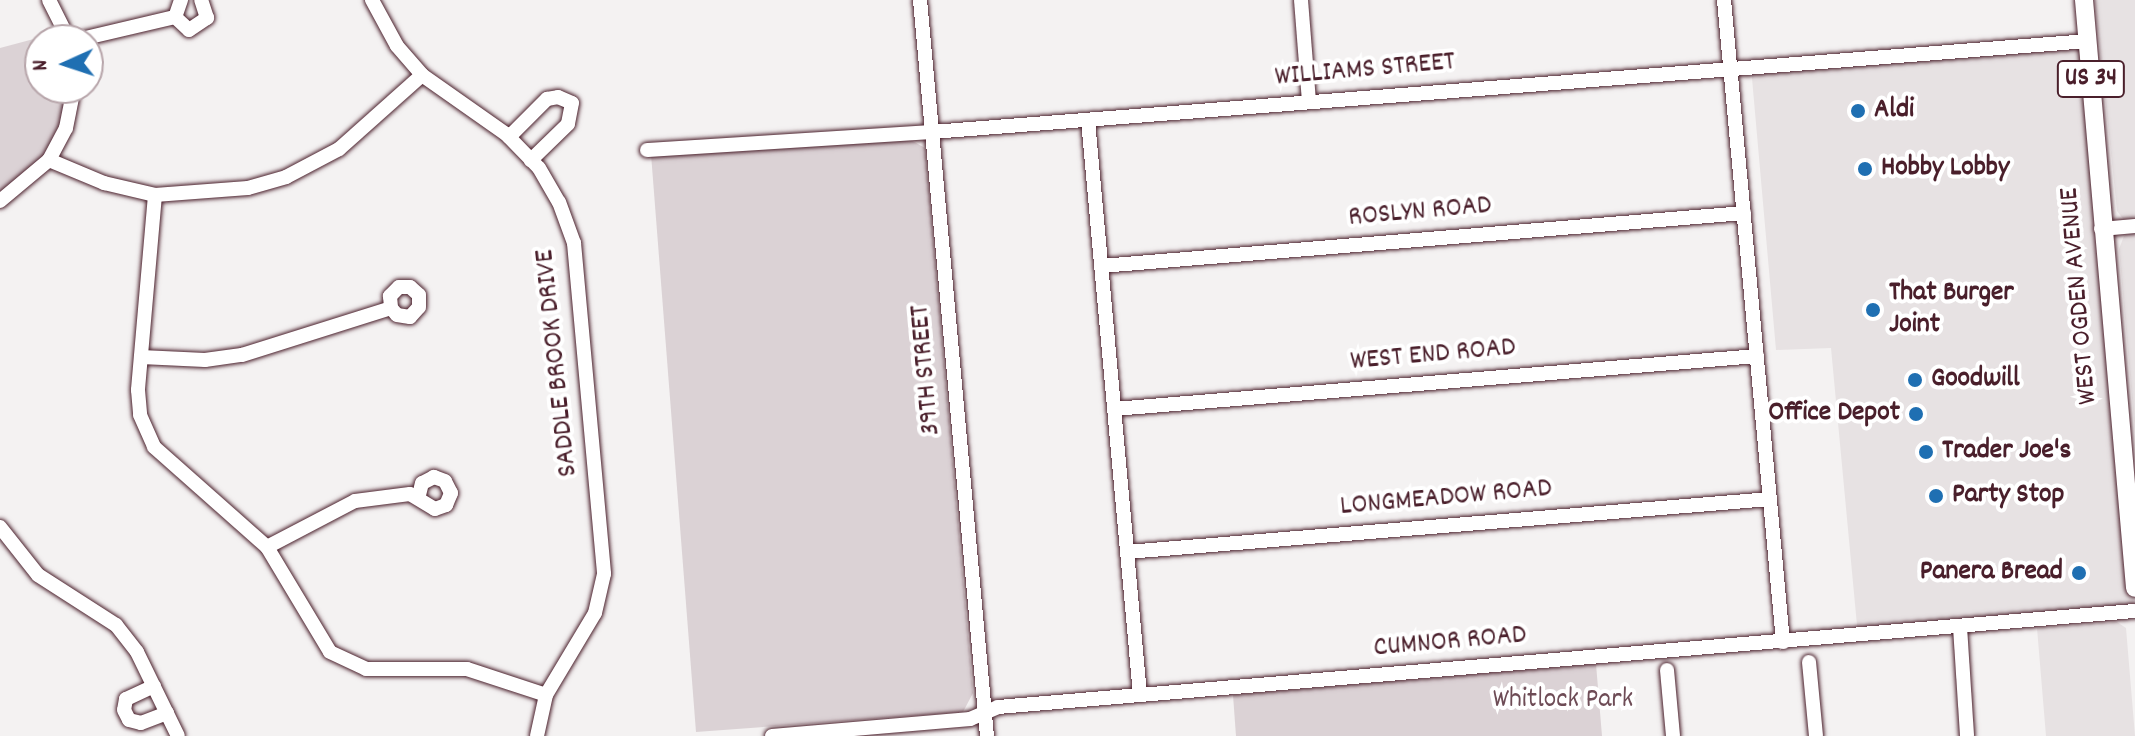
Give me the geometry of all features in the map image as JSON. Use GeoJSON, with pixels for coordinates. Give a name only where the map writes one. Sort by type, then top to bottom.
{"type":"FeatureCollection","features":[{"type":"Feature","properties":{"kind":"main road","name":"WEST OGDEN AVENUE"},"geometry":{"type":"LineString","coordinates":[[2084,0],[2101,229],[2135,588]]}},
{"type":"Feature","properties":{"kind":"street"},"geometry":{"type":"LineString","coordinates":[[49,0],[61,24]]}},
{"type":"Feature","properties":{"kind":"street"},"geometry":{"type":"LineString","coordinates":[[175,17],[181,0]]}},
{"type":"Feature","properties":{"kind":"street"},"geometry":{"type":"LineString","coordinates":[[175,17],[186,29],[199,27],[207,14],[201,0]]}},
{"type":"Feature","properties":{"kind":"street","name":"SADDLE BROOK DRIVE"},"geometry":{"type":"LineString","coordinates":[[372,0],[397,46],[422,75],[509,137],[531,160],[559,202],[576,253],[604,558],[595,613],[546,695],[537,736]]}},
{"type":"Feature","properties":{"kind":"street","name":"39TH STREET"},"geometry":{"type":"LineString","coordinates":[[920,0],[987,736]]}},
{"type":"Feature","properties":{"kind":"street"},"geometry":{"type":"LineString","coordinates":[[1301,0],[1309,102]]}},
{"type":"Feature","properties":{"kind":"street"},"geometry":{"type":"LineString","coordinates":[[1724,0],[1783,642]]}},
{"type":"Feature","properties":{"kind":"street"},"geometry":{"type":"LineString","coordinates":[[104,34],[175,17]]}},
{"type":"Feature","properties":{"kind":"street","name":"WILLIAMS STREET"},"geometry":{"type":"LineString","coordinates":[[647,150],[932,132],[2087,41]]}},
{"type":"Feature","properties":{"kind":"street"},"geometry":{"type":"LineString","coordinates":[[49,160],[104,183],[155,195],[217,194],[286,177],[361,133],[422,75]]}},
{"type":"Feature","properties":{"kind":"street"},"geometry":{"type":"LineString","coordinates":[[509,137],[547,99],[558,97],[572,103],[568,124],[531,160]]}},
{"type":"Feature","properties":{"kind":"street"},"geometry":{"type":"LineString","coordinates":[[0,201],[49,160],[66,128],[71,104]]}},
{"type":"Feature","properties":{"kind":"street"},"geometry":{"type":"LineString","coordinates":[[1088,120],[1140,695]]}},
{"type":"Feature","properties":{"kind":"street"},"geometry":{"type":"LineString","coordinates":[[155,195],[139,407],[154,447],[267,547],[317,636],[346,661],[382,671],[467,669],[546,695]]}},
{"type":"Feature","properties":{"kind":"street","name":"ROSLYN ROAD"},"geometry":{"type":"LineString","coordinates":[[1101,266],[1744,213]]}},
{"type":"Feature","properties":{"kind":"street"},"geometry":{"type":"LineString","coordinates":[[2101,229],[2135,226]]}},
{"type":"Feature","properties":{"kind":"street"},"geometry":{"type":"LineString","coordinates":[[141,357],[224,358],[391,308]]}},
{"type":"Feature","properties":{"kind":"street","name":"WEST END ROAD"},"geometry":{"type":"LineString","coordinates":[[1114,409],[1757,356]]}},
{"type":"Feature","properties":{"kind":"street"},"geometry":{"type":"LineString","coordinates":[[267,547],[355,501],[419,495]]}},
{"type":"Feature","properties":{"kind":"street","name":"LONGMEADOW ROAD"},"geometry":{"type":"LineString","coordinates":[[1127,552],[1770,499]]}},
{"type":"Feature","properties":{"kind":"street"},"geometry":{"type":"LineString","coordinates":[[0,527],[38,575],[116,625],[154,686],[178,736]]}},
{"type":"Feature","properties":{"kind":"street","name":"CUMNOR ROAD"},"geometry":{"type":"LineString","coordinates":[[772,736],[970,719],[998,707],[2135,611]]}},
{"type":"Feature","properties":{"kind":"street"},"geometry":{"type":"LineString","coordinates":[[1960,627],[1967,736]]}},
{"type":"Feature","properties":{"kind":"street"},"geometry":{"type":"LineString","coordinates":[[1809,662],[1816,736]]}},
{"type":"Feature","properties":{"kind":"street"},"geometry":{"type":"LineString","coordinates":[[1667,670],[1673,736]]}},
{"type":"Feature","properties":{"kind":"street"},"geometry":{"type":"LineString","coordinates":[[154,686],[126,699],[124,710],[129,720],[141,723],[167,713]]}},
{"type":"Feature","properties":{"kind":"shaded area"},"geometry":{"type":"Polygon","coordinates":[[[2095,0],[2135,0],[2135,220],[2124,220],[2117,211],[2095,0]]]}},
{"type":"Feature","properties":{"kind":"shaded area"},"geometry":{"type":"Polygon","coordinates":[[[2090,40],[2135,548],[2135,614],[1858,636],[1831,348],[1776,350],[1751,67],[2090,40]]]}},
{"type":"Feature","properties":{"kind":"shaded area"},"geometry":{"type":"Polygon","coordinates":[[[2135,231],[2135,432],[2119,249],[2124,236],[2135,231]]]}},
{"type":"Feature","properties":{"kind":"shaded area"},"geometry":{"type":"Polygon","coordinates":[[[2117,622],[2126,628],[2135,736],[2046,736],[2037,628],[2117,622]]]}},
{"type":"Feature","properties":{"kind":"green space"},"geometry":{"type":"Polygon","coordinates":[[[24,42],[24,104],[65,104],[63,118],[41,160],[0,193],[0,48],[24,42]]]}},
{"type":"Feature","properties":{"kind":"green space"},"geometry":{"type":"Polygon","coordinates":[[[900,134],[925,148],[973,693],[963,712],[696,732],[651,154],[900,134]]]}},
{"type":"Feature","properties":{"kind":"green space","name":"Whitlock Park"},"geometry":{"type":"Polygon","coordinates":[[[1596,664],[1602,736],[1236,736],[1233,695],[1596,664]]]}},
{"type":"Feature","properties":{"kind":"place","name":"Aldi"},"geometry":{"type":"Point","coordinates":[1858,111]}},
{"type":"Feature","properties":{"kind":"place","name":"Hobby Lobby"},"geometry":{"type":"Point","coordinates":[1865,169]}},
{"type":"Feature","properties":{"kind":"place","name":"That Burger Joint"},"geometry":{"type":"Point","coordinates":[1873,310]}},
{"type":"Feature","properties":{"kind":"place","name":"Goodwill"},"geometry":{"type":"Point","coordinates":[1915,380]}},
{"type":"Feature","properties":{"kind":"place","name":"Office Depot"},"geometry":{"type":"Point","coordinates":[1916,414]}},
{"type":"Feature","properties":{"kind":"place","name":"Trader Joe's"},"geometry":{"type":"Point","coordinates":[1926,452]}},
{"type":"Feature","properties":{"kind":"place","name":"Party Stop"},"geometry":{"type":"Point","coordinates":[1936,496]}},
{"type":"Feature","properties":{"kind":"place","name":"Panera Bread"},"geometry":{"type":"Point","coordinates":[2079,573]}}]}
